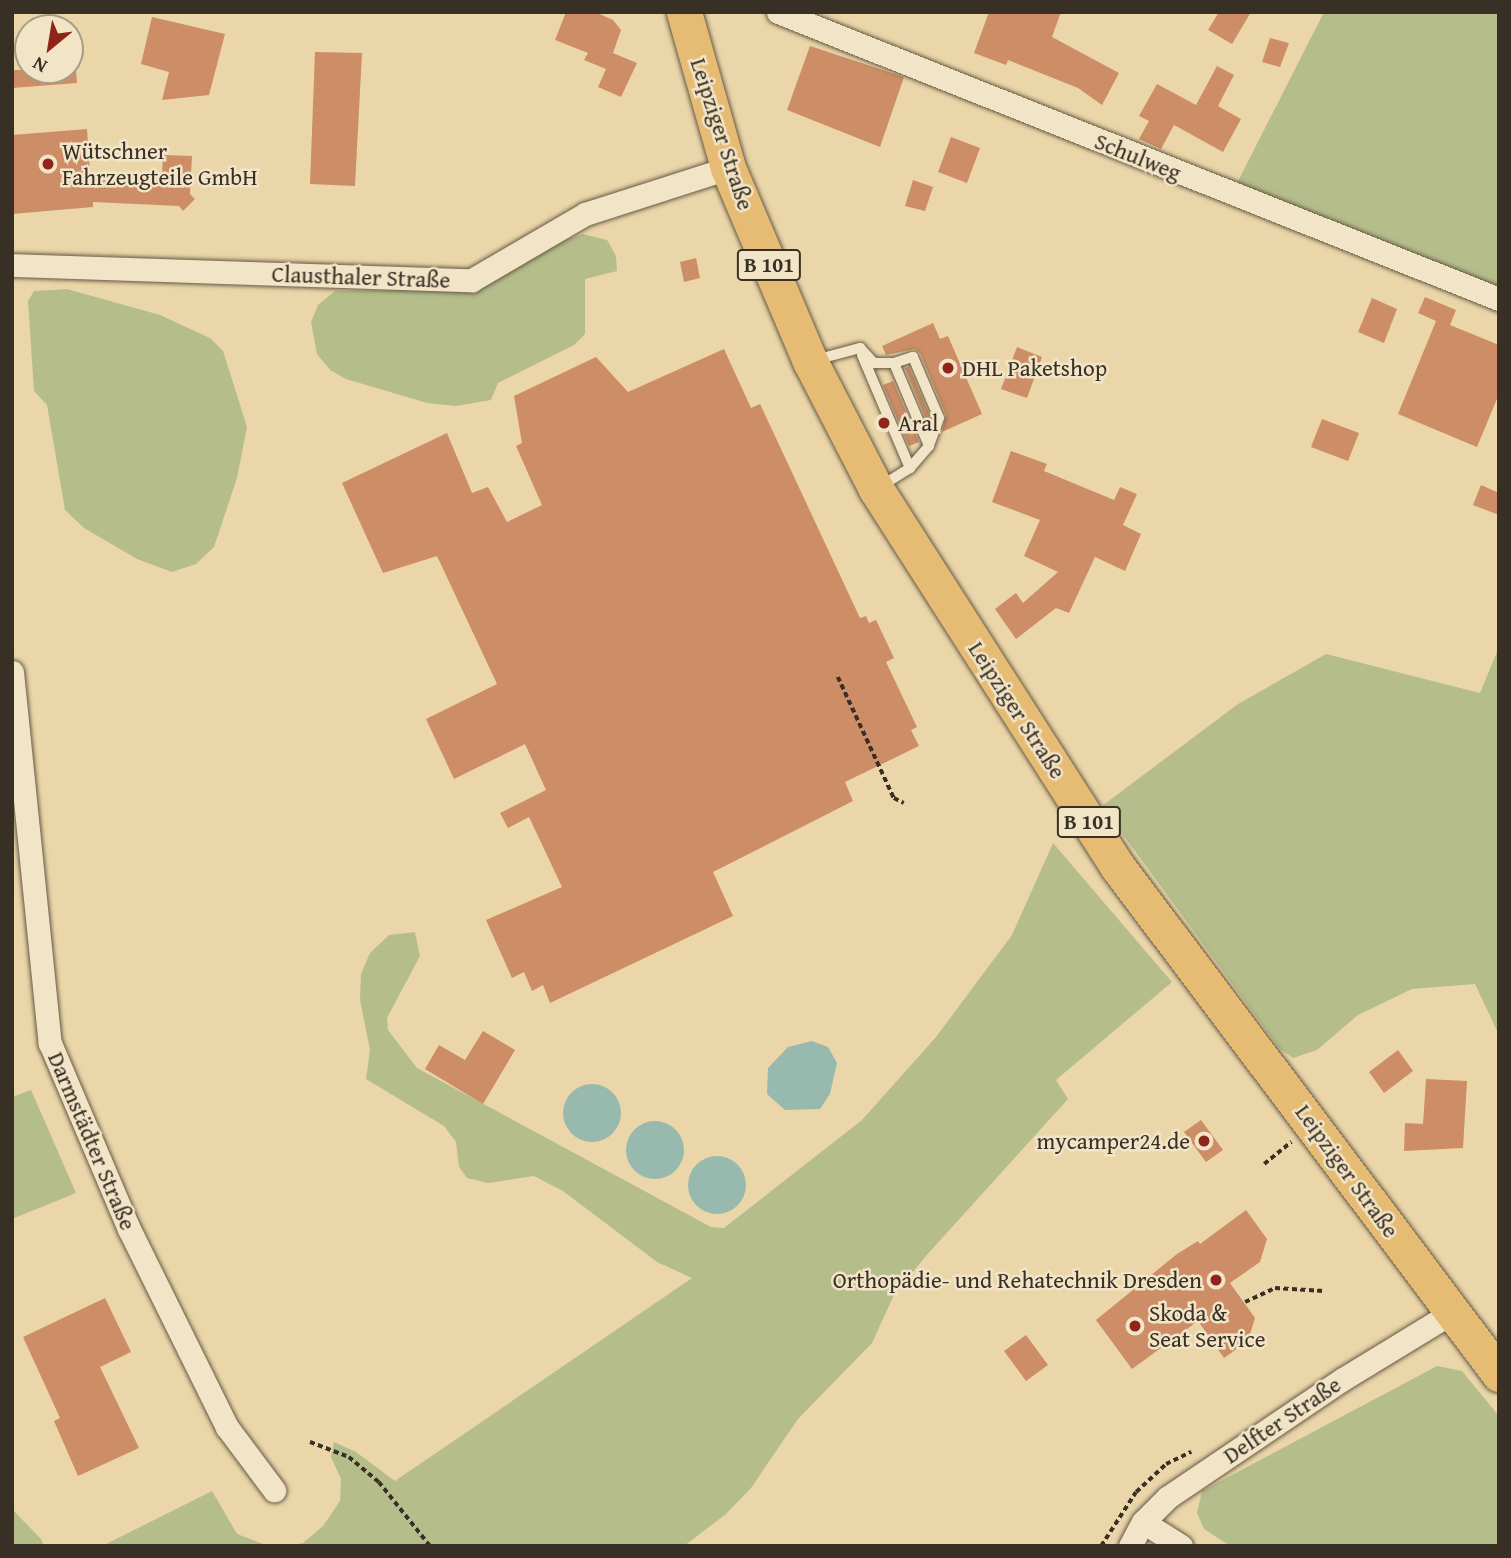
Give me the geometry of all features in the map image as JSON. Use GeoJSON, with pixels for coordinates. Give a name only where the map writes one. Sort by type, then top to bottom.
{"type":"FeatureCollection","features":[{"type":"Feature","properties":{"kind":"main road","name":"Leipziger Straße"},"geometry":{"type":"LineString","coordinates":[[684,12],[728,168],[810,361],[876,489],[1117,866],[1499,1374]]}},
{"type":"Feature","properties":{"kind":"street","name":"Schulweg"},"geometry":{"type":"LineString","coordinates":[[778,12],[1499,299]]}},
{"type":"Feature","properties":{"kind":"street","name":"Clausthaler Straße"},"geometry":{"type":"LineString","coordinates":[[12,265],[472,280],[585,214],[728,168]]}},
{"type":"Feature","properties":{"kind":"street","name":"Darmstädter Straße"},"geometry":{"type":"LineString","coordinates":[[12,673],[50,1043],[129,1229],[227,1427],[274,1490]]}},
{"type":"Feature","properties":{"kind":"street","name":"Delfter Straße"},"geometry":{"type":"LineString","coordinates":[[1130,1546],[1143,1522],[1168,1497],[1343,1379],[1451,1313]]}},
{"type":"Feature","properties":{"kind":"street"},"geometry":{"type":"LineString","coordinates":[[1143,1522],[1181,1546]]}},
{"type":"Feature","properties":{"kind":"lane"},"geometry":{"type":"LineString","coordinates":[[810,361],[860,348]]}},
{"type":"Feature","properties":{"kind":"lane"},"geometry":{"type":"LineString","coordinates":[[860,348],[874,363],[894,363],[913,357],[939,418],[929,446],[910,468],[876,489]]}},
{"type":"Feature","properties":{"kind":"lane"},"geometry":{"type":"LineString","coordinates":[[860,348],[910,468]]}},
{"type":"Feature","properties":{"kind":"lane"},"geometry":{"type":"LineString","coordinates":[[894,363],[929,446]]}},
{"type":"Feature","properties":{"kind":"path"},"geometry":{"type":"LineString","coordinates":[[838,677],[894,797],[904,803]]}},
{"type":"Feature","properties":{"kind":"path"},"geometry":{"type":"LineString","coordinates":[[1264,1164],[1277,1153]]}},
{"type":"Feature","properties":{"kind":"path"},"geometry":{"type":"LineString","coordinates":[[1245,1302],[1275,1288],[1324,1291]]}},
{"type":"Feature","properties":{"kind":"path"},"geometry":{"type":"LineString","coordinates":[[310,1442],[349,1457],[379,1482],[430,1546]]}},
{"type":"Feature","properties":{"kind":"green space"},"geometry":{"type":"Polygon","coordinates":[[[1324,12],[1499,12],[1499,296],[1233,191],[1324,12]]]}},
{"type":"Feature","properties":{"kind":"green space"},"geometry":{"type":"Polygon","coordinates":[[[583,234],[607,240],[616,256],[617,271],[585,279],[585,334],[574,345],[498,383],[491,400],[456,406],[427,403],[346,379],[330,370],[317,354],[311,322],[318,305],[335,291],[476,289],[539,250],[583,234]]]}},
{"type":"Feature","properties":{"kind":"green space"},"geometry":{"type":"Polygon","coordinates":[[[67,289],[160,315],[210,338],[223,351],[247,427],[237,478],[214,547],[196,564],[172,572],[137,559],[84,528],[65,510],[47,405],[34,391],[28,301],[34,291],[67,289]]]}},
{"type":"Feature","properties":{"kind":"green space"},"geometry":{"type":"Polygon","coordinates":[[[1499,647],[1499,1035],[1475,984],[1412,989],[1358,1015],[1317,1050],[1293,1058],[1280,1049],[1102,806],[1238,704],[1326,654],[1480,693],[1499,647]]]}},
{"type":"Feature","properties":{"kind":"green space"},"geometry":{"type":"Polygon","coordinates":[[[1053,843],[1172,982],[1056,1080],[1068,1099],[925,1257],[893,1297],[872,1343],[798,1419],[751,1488],[726,1514],[684,1546],[286,1546],[303,1543],[323,1526],[340,1501],[341,1479],[331,1457],[334,1442],[356,1452],[395,1481],[692,1278],[657,1262],[563,1191],[534,1176],[488,1183],[467,1178],[459,1167],[456,1142],[444,1126],[366,1079],[370,1050],[360,1000],[361,974],[370,953],[389,935],[415,932],[420,956],[387,1018],[388,1030],[417,1068],[711,1227],[724,1228],[862,1120],[936,1037],[1012,935],[1053,843]]]}},
{"type":"Feature","properties":{"kind":"green space"},"geometry":{"type":"Polygon","coordinates":[[[31,1090],[76,1193],[12,1219],[12,1097],[31,1090]]]}},
{"type":"Feature","properties":{"kind":"green space"},"geometry":{"type":"Polygon","coordinates":[[[1437,1366],[1462,1371],[1499,1416],[1499,1546],[1230,1546],[1204,1529],[1197,1513],[1202,1491],[1437,1366]]]}},
{"type":"Feature","properties":{"kind":"green space"},"geometry":{"type":"Polygon","coordinates":[[[212,1491],[237,1534],[268,1546],[102,1546],[212,1491]]]}},
{"type":"Feature","properties":{"kind":"green space"},"geometry":{"type":"Polygon","coordinates":[[[12,1509],[41,1539],[44,1546],[12,1546],[12,1509]]]}},
{"type":"Feature","properties":{"kind":"water"},"geometry":{"type":"Polygon","coordinates":[[[812,1041],[828,1047],[837,1063],[830,1094],[820,1109],[785,1110],[767,1094],[768,1068],[788,1047],[812,1041]]]}},
{"type":"Feature","properties":{"kind":"water"},"geometry":{"type":"Polygon","coordinates":[[[586,1084],[598,1084],[613,1092],[621,1107],[621,1119],[613,1134],[598,1142],[586,1142],[571,1134],[563,1119],[563,1107],[571,1092],[586,1084]]]}},
{"type":"Feature","properties":{"kind":"water"},"geometry":{"type":"Polygon","coordinates":[[[649,1121],[661,1121],[676,1129],[684,1144],[684,1156],[676,1171],[661,1179],[649,1179],[634,1171],[626,1156],[626,1144],[634,1129],[649,1121]]]}},
{"type":"Feature","properties":{"kind":"water"},"geometry":{"type":"Polygon","coordinates":[[[711,1156],[723,1156],[738,1164],[746,1179],[746,1191],[738,1206],[723,1214],[711,1214],[696,1206],[688,1191],[688,1179],[696,1164],[711,1156]]]}},
{"type":"Feature","properties":{"kind":"building"},"geometry":{"type":"Polygon","coordinates":[[[566,12],[595,12],[613,20],[621,30],[613,53],[637,63],[621,97],[598,87],[606,69],[584,60],[588,53],[555,40],[566,12]]]}},
{"type":"Feature","properties":{"kind":"building"},"geometry":{"type":"Polygon","coordinates":[[[989,12],[1061,12],[1052,37],[1119,73],[1102,105],[1078,88],[1008,60],[1006,65],[974,53],[989,12]]]}},
{"type":"Feature","properties":{"kind":"building"},"geometry":{"type":"Polygon","coordinates":[[[1219,12],[1251,12],[1232,44],[1208,30],[1219,12]]]}},
{"type":"Feature","properties":{"kind":"building"},"geometry":{"type":"Polygon","coordinates":[[[152,17],[225,34],[209,95],[162,100],[169,72],[141,64],[152,17]]]}},
{"type":"Feature","properties":{"kind":"building"},"geometry":{"type":"Polygon","coordinates":[[[1270,38],[1289,43],[1280,67],[1262,62],[1270,38]]]}},
{"type":"Feature","properties":{"kind":"building"},"geometry":{"type":"Polygon","coordinates":[[[810,46],[904,77],[880,147],[787,110],[810,46]]]}},
{"type":"Feature","properties":{"kind":"building"},"geometry":{"type":"Polygon","coordinates":[[[315,52],[362,53],[355,186],[310,184],[315,52]]]}},
{"type":"Feature","properties":{"kind":"building"},"geometry":{"type":"Polygon","coordinates":[[[1217,66],[1234,75],[1218,106],[1241,119],[1223,152],[1174,125],[1161,149],[1139,139],[1149,121],[1139,116],[1157,84],[1196,105],[1217,66]]]}},
{"type":"Feature","properties":{"kind":"building"},"geometry":{"type":"Polygon","coordinates":[[[12,70],[14,84],[64,84],[12,88],[12,70]]]}},
{"type":"Feature","properties":{"kind":"building"},"geometry":{"type":"Polygon","coordinates":[[[87,129],[90,173],[162,176],[163,155],[192,156],[190,194],[195,199],[183,211],[179,206],[93,202],[93,207],[12,214],[12,135],[87,129]]]}},
{"type":"Feature","properties":{"kind":"building"},"geometry":{"type":"Polygon","coordinates":[[[951,137],[980,148],[967,183],[938,172],[951,137]]]}},
{"type":"Feature","properties":{"kind":"building"},"geometry":{"type":"Polygon","coordinates":[[[913,180],[933,187],[925,211],[905,206],[913,180]]]}},
{"type":"Feature","properties":{"kind":"building"},"geometry":{"type":"Polygon","coordinates":[[[696,258],[700,278],[684,282],[680,262],[696,258]]]}},
{"type":"Feature","properties":{"kind":"building"},"geometry":{"type":"Polygon","coordinates":[[[1425,297],[1456,310],[1450,325],[1499,345],[1499,394],[1477,447],[1398,414],[1436,321],[1418,313],[1425,297]]]}},
{"type":"Feature","properties":{"kind":"building"},"geometry":{"type":"Polygon","coordinates":[[[1372,298],[1397,309],[1384,343],[1358,332],[1372,298]]]}},
{"type":"Feature","properties":{"kind":"building"},"geometry":{"type":"Polygon","coordinates":[[[933,323],[940,339],[948,336],[982,414],[942,432],[946,415],[920,353],[914,349],[886,355],[882,346],[933,323]]]}},
{"type":"Feature","properties":{"kind":"building"},"geometry":{"type":"Polygon","coordinates":[[[1017,347],[1042,357],[1027,398],[1001,389],[1017,347]]]}},
{"type":"Feature","properties":{"kind":"building"},"geometry":{"type":"Polygon","coordinates":[[[724,349],[751,408],[760,404],[860,618],[866,616],[869,623],[876,620],[894,658],[886,662],[917,727],[911,730],[919,746],[845,782],[853,801],[713,872],[733,916],[550,1003],[543,985],[532,991],[524,972],[512,978],[486,920],[562,887],[529,817],[508,828],[500,813],[546,790],[525,744],[454,779],[426,719],[497,684],[437,556],[383,573],[342,483],[447,433],[472,493],[488,487],[507,522],[542,505],[516,446],[522,443],[514,396],[596,357],[628,392],[724,349]]]}},
{"type":"Feature","properties":{"kind":"building"},"geometry":{"type":"Polygon","coordinates":[[[909,367],[931,418],[928,424],[905,368],[909,367]]]}},
{"type":"Feature","properties":{"kind":"building"},"geometry":{"type":"Polygon","coordinates":[[[893,381],[919,442],[909,446],[883,385],[893,381]]]}},
{"type":"Feature","properties":{"kind":"building"},"geometry":{"type":"Polygon","coordinates":[[[1322,419],[1359,433],[1348,461],[1311,447],[1322,419]]]}},
{"type":"Feature","properties":{"kind":"building"},"geometry":{"type":"Polygon","coordinates":[[[1011,451],[1047,464],[1044,471],[1114,500],[1120,487],[1137,494],[1123,525],[1141,534],[1125,571],[1095,557],[1069,613],[1056,608],[1016,639],[995,609],[1016,593],[1023,603],[1058,572],[1024,556],[1040,520],[992,502],[1011,451]]]}},
{"type":"Feature","properties":{"kind":"building"},"geometry":{"type":"Polygon","coordinates":[[[1481,485],[1499,493],[1499,515],[1473,505],[1481,485]]]}},
{"type":"Feature","properties":{"kind":"building"},"geometry":{"type":"Polygon","coordinates":[[[483,1031],[515,1050],[483,1104],[425,1069],[439,1045],[465,1060],[483,1031]]]}},
{"type":"Feature","properties":{"kind":"building"},"geometry":{"type":"Polygon","coordinates":[[[1398,1050],[1413,1071],[1384,1093],[1369,1072],[1398,1050]]]}},
{"type":"Feature","properties":{"kind":"building"},"geometry":{"type":"Polygon","coordinates":[[[1426,1079],[1467,1081],[1463,1148],[1404,1151],[1405,1123],[1423,1124],[1426,1079]]]}},
{"type":"Feature","properties":{"kind":"building"},"geometry":{"type":"Polygon","coordinates":[[[1201,1120],[1223,1150],[1206,1162],[1184,1132],[1201,1120]]]}},
{"type":"Feature","properties":{"kind":"building"},"geometry":{"type":"Polygon","coordinates":[[[1246,1210],[1267,1239],[1260,1262],[1230,1283],[1255,1318],[1248,1341],[1224,1358],[1198,1321],[1132,1369],[1096,1320],[1177,1254],[1198,1241],[1200,1244],[1246,1210]]]}},
{"type":"Feature","properties":{"kind":"building"},"geometry":{"type":"Polygon","coordinates":[[[105,1298],[131,1352],[100,1367],[139,1448],[78,1476],[54,1421],[60,1418],[23,1337],[105,1298]]]}},
{"type":"Feature","properties":{"kind":"building"},"geometry":{"type":"Polygon","coordinates":[[[1026,1335],[1048,1365],[1026,1381],[1004,1351],[1026,1335]]]}},
{"type":"Feature","properties":{"kind":"place","name":"Wütschner Fahrzeugteile GmbH"},"geometry":{"type":"Point","coordinates":[48,164]}},
{"type":"Feature","properties":{"kind":"place","name":"DHL Paketshop"},"geometry":{"type":"Point","coordinates":[948,368]}},
{"type":"Feature","properties":{"kind":"place","name":"Aral"},"geometry":{"type":"Point","coordinates":[884,423]}},
{"type":"Feature","properties":{"kind":"place","name":"mycamper24.de"},"geometry":{"type":"Point","coordinates":[1204,1141]}},
{"type":"Feature","properties":{"kind":"place","name":"Orthopädie- und Rehatechnik Dresden"},"geometry":{"type":"Point","coordinates":[1216,1280]}},
{"type":"Feature","properties":{"kind":"place","name":"Skoda & Seat Service"},"geometry":{"type":"Point","coordinates":[1135,1326]}}]}
